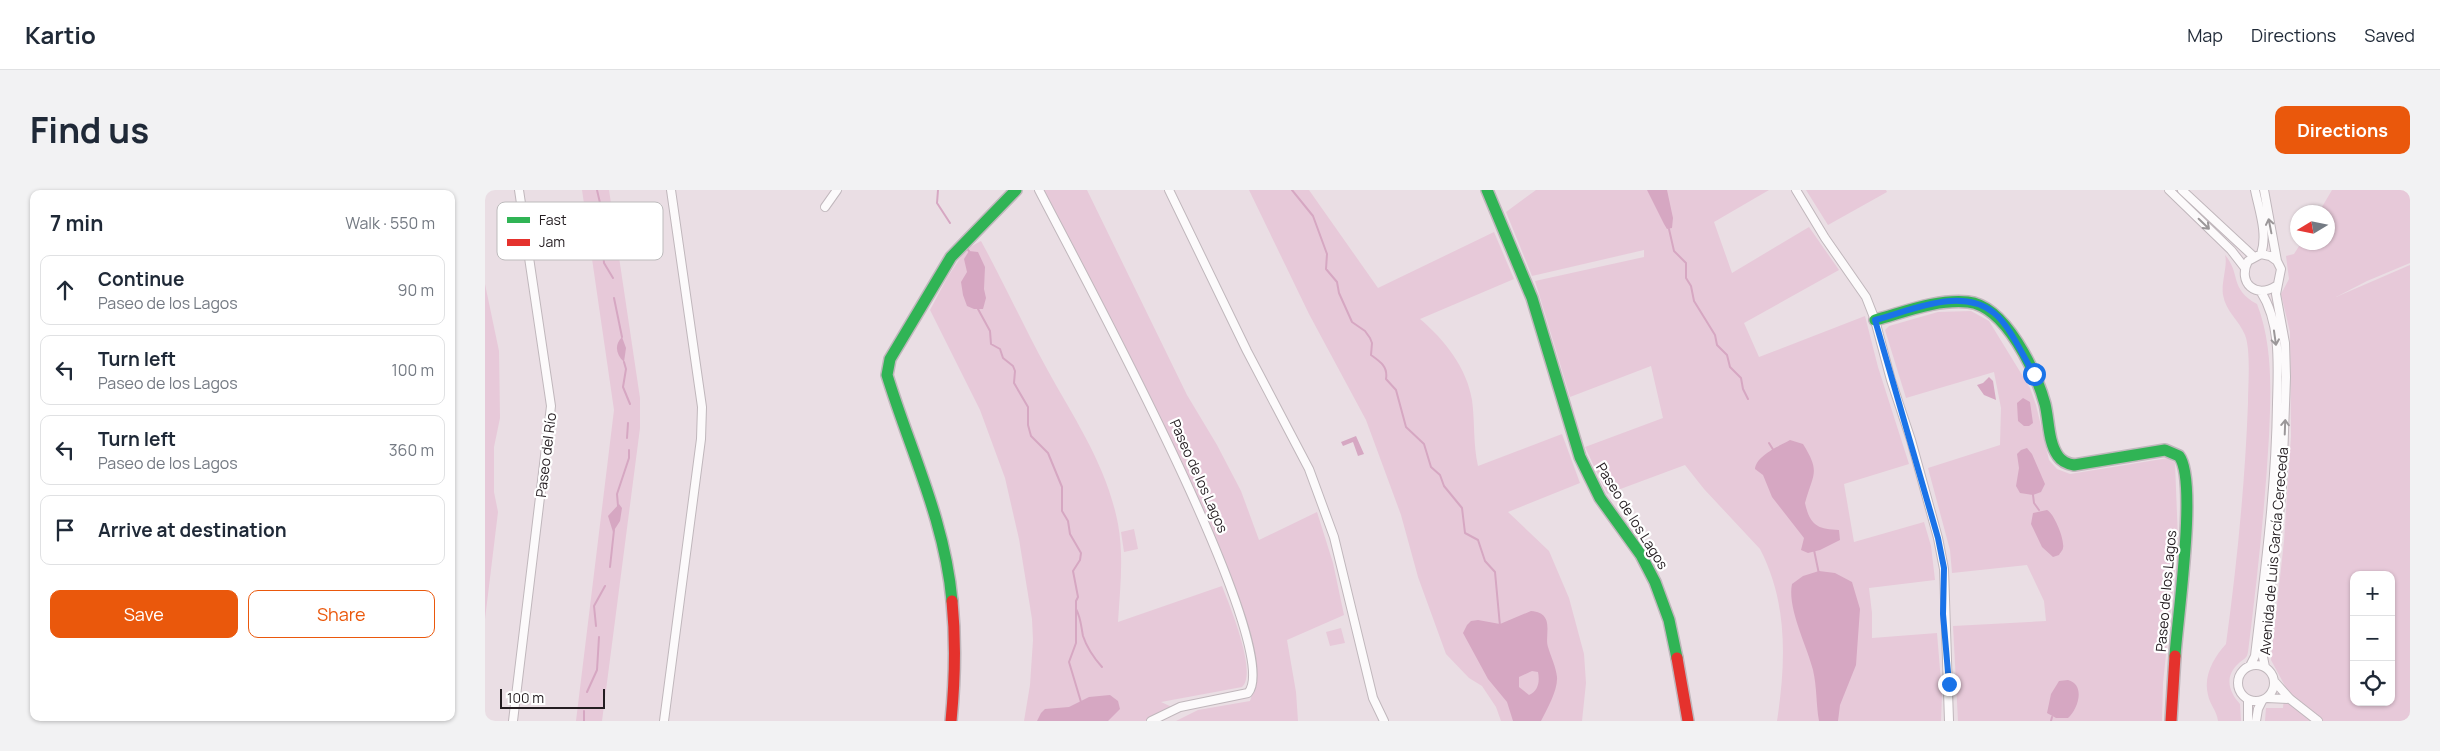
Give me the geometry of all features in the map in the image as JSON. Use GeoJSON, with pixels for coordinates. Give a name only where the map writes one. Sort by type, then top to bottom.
{"type":"FeatureCollection","features":[{"type":"Feature","properties":{"kind":"street"},"geometry":{"type":"LineString","coordinates":[[664,721],[701,439],[702,407],[671,190]]}},
{"type":"Feature","properties":{"kind":"street"},"geometry":{"type":"LineString","coordinates":[[825,207],[837,190]]}},
{"type":"Feature","properties":{"kind":"street"},"geometry":{"type":"LineString","coordinates":[[951,721],[957,662],[951,587],[943,543],[928,487],[890,385],[887,367],[951,257],[1016,190]]}},
{"type":"Feature","properties":{"kind":"street","name":"Paseo de los Lagos"},"geometry":{"type":"LineString","coordinates":[[1039,190],[1148,400],[1204,521],[1237,606],[1250,646],[1254,679],[1248,694],[1185,706],[1151,721]]}},
{"type":"Feature","properties":{"kind":"street"},"geometry":{"type":"LineString","coordinates":[[1169,190],[1247,351],[1295,438],[1309,469],[1334,538],[1373,698],[1384,721]]}},
{"type":"Feature","properties":{"kind":"street","name":"Paseo de los Lagos"},"geometry":{"type":"LineString","coordinates":[[1487,190],[1532,298],[1580,457],[1588,476],[1604,504],[1645,562],[1661,594],[1675,644],[1688,721]]}},
{"type":"Feature","properties":{"kind":"street"},"geometry":{"type":"LineString","coordinates":[[1796,190],[1825,238],[1859,284],[1875,320],[1941,555],[1949,684],[1949,721]]}},
{"type":"Feature","properties":{"kind":"street"},"geometry":{"type":"LineString","coordinates":[[2169,190],[2236,255],[2245,268]]}},
{"type":"Feature","properties":{"kind":"street"},"geometry":{"type":"LineString","coordinates":[[2182,190],[2257,256],[2270,256],[2277,261]]}},
{"type":"Feature","properties":{"kind":"street"},"geometry":{"type":"LineString","coordinates":[[2255,190],[2264,246],[2245,268],[2244,276],[2247,284],[2261,292],[2276,286],[2281,278],[2281,269],[2277,261],[2264,190]]}},
{"type":"Feature","properties":{"kind":"street","name":"Paseo del Río"},"geometry":{"type":"LineString","coordinates":[[513,721],[551,406],[529,260]]}},
{"type":"Feature","properties":{"kind":"street","name":"Avenida de Luis García Cereceda"},"geometry":{"type":"LineString","coordinates":[[2265,667],[2263,657],[2278,534],[2285,432],[2285,343],[2276,298],[2276,286]]}},
{"type":"Feature","properties":{"kind":"street","name":"Avenida de Luis García Cereceda"},"geometry":{"type":"LineString","coordinates":[[2250,666],[2255,656],[2270,533],[2277,432],[2276,345],[2268,303],[2261,292]]}},
{"type":"Feature","properties":{"kind":"street","name":"Paseo de los Lagos"},"geometry":{"type":"LineString","coordinates":[[1875,320],[1937,303],[1969,302],[1986,308],[1995,314],[2004,325],[2034,374],[2045,401],[2056,453],[2064,462],[2074,464],[2165,450],[2175,452],[2181,457],[2185,469],[2186,551],[2177,625],[2171,721]]}},
{"type":"Feature","properties":{"kind":"street"},"geometry":{"type":"LineString","coordinates":[[2248,721],[2248,700],[2241,692],[2238,682],[2242,672],[2250,666],[2265,667],[2290,699],[2318,721]]}},
{"type":"Feature","properties":{"kind":"street"},"geometry":{"type":"LineString","coordinates":[[2256,721],[2258,709],[2273,690],[2274,680]]}},
{"type":"Feature","properties":{"kind":"street"},"geometry":{"type":"LineString","coordinates":[[2248,700],[2290,699]]}},
{"type":"Feature","properties":{"kind":"shaded area"},"geometry":{"type":"Polygon","coordinates":[[[582,190],[609,190],[611,202],[584,202],[582,190]]]}},
{"type":"Feature","properties":{"kind":"shaded area"},"geometry":{"type":"Polygon","coordinates":[[[1042,190],[1087,190],[1187,395],[1217,445],[1241,491],[1259,540],[1317,512],[1333,563],[1344,615],[1287,640],[1296,692],[1298,721],[1176,721],[1198,710],[1250,701],[1257,680],[1253,647],[1239,603],[1200,505],[1170,439],[1042,190]]]}},
{"type":"Feature","properties":{"kind":"shaded area"},"geometry":{"type":"Polygon","coordinates":[[[1249,190],[1309,190],[1378,288],[1494,232],[1514,279],[1420,319],[1446,345],[1465,377],[1472,400],[1475,450],[1478,466],[1562,434],[1580,483],[1508,512],[1549,551],[1569,598],[1584,654],[1586,683],[1582,721],[1501,721],[1496,707],[1482,686],[1469,678],[1446,654],[1418,577],[1401,515],[1366,420],[1309,314],[1249,190]]]}},
{"type":"Feature","properties":{"kind":"shaded area"},"geometry":{"type":"Polygon","coordinates":[[[1536,190],[1769,190],[1714,222],[1732,273],[1809,227],[1839,270],[1744,323],[1759,357],[1865,316],[1878,367],[1909,464],[1844,484],[1854,542],[1924,522],[1931,546],[1935,580],[1869,588],[1872,638],[1937,633],[1942,694],[1941,721],[1777,721],[1783,655],[1780,612],[1776,590],[1760,549],[1704,489],[1685,465],[1607,494],[1585,447],[1663,418],[1651,366],[1570,397],[1535,281],[1644,257],[1644,250],[1532,276],[1506,212],[1536,190]]]}},
{"type":"Feature","properties":{"kind":"shaded area"},"geometry":{"type":"Polygon","coordinates":[[[1647,190],[1667,190],[1673,218],[1672,228],[1667,229],[1647,190]]]}},
{"type":"Feature","properties":{"kind":"shaded area"},"geometry":{"type":"Polygon","coordinates":[[[1806,190],[1886,190],[1887,192],[1828,225],[1806,190]]]}},
{"type":"Feature","properties":{"kind":"shaded area"},"geometry":{"type":"Polygon","coordinates":[[[2332,190],[2410,190],[2410,263],[2367,281],[2336,297],[2410,265],[2410,721],[2265,721],[2266,708],[2283,708],[2285,686],[2271,660],[2284,541],[2291,436],[2290,332],[2281,294],[2289,279],[2286,256],[2294,254],[2297,250],[2335,250],[2335,205],[2323,205],[2332,190]]]}},
{"type":"Feature","properties":{"kind":"shaded area"},"geometry":{"type":"Polygon","coordinates":[[[981,241],[1089,444],[1106,482],[1113,503],[1120,536],[1121,573],[1118,622],[1222,586],[1236,622],[1245,654],[1246,679],[1242,687],[1161,702],[1172,707],[1145,721],[1024,721],[1030,685],[1033,640],[1032,619],[1019,539],[1005,478],[980,410],[930,310],[947,278],[966,249],[981,241]]]}},
{"type":"Feature","properties":{"kind":"shaded area"},"geometry":{"type":"Polygon","coordinates":[[[969,251],[978,252],[985,267],[984,289],[986,298],[983,309],[974,309],[967,306],[963,295],[961,282],[967,272],[964,259],[969,251]]]}},
{"type":"Feature","properties":{"kind":"shaded area"},"geometry":{"type":"Polygon","coordinates":[[[2225,255],[2233,268],[2242,293],[2257,304],[2266,336],[2270,369],[2270,419],[2265,490],[2248,652],[2246,658],[2234,669],[2230,679],[2233,695],[2240,704],[2241,721],[2218,721],[2209,699],[2207,688],[2208,674],[2211,667],[2217,655],[2226,644],[2240,524],[2248,403],[2249,359],[2247,342],[2223,295],[2225,255]]]}},
{"type":"Feature","properties":{"kind":"shaded area"},"geometry":{"type":"Polygon","coordinates":[[[592,260],[619,260],[640,398],[640,428],[602,721],[576,721],[614,410],[592,260]]]}},
{"type":"Feature","properties":{"kind":"shaded area"},"geometry":{"type":"Polygon","coordinates":[[[485,284],[499,351],[500,418],[494,447],[494,492],[498,512],[485,619],[485,284]]]}},
{"type":"Feature","properties":{"kind":"shaded area"},"geometry":{"type":"Polygon","coordinates":[[[1971,311],[1989,321],[2030,388],[2049,460],[2057,469],[2070,474],[2168,458],[2175,463],[2178,540],[2163,683],[2162,721],[1958,721],[1953,626],[2046,621],[2044,601],[2027,565],[1952,573],[1950,550],[1928,468],[2000,445],[2001,408],[1994,372],[1906,398],[1885,330],[1889,326],[1938,312],[1971,311]]]}},
{"type":"Feature","properties":{"kind":"shaded area"},"geometry":{"type":"Polygon","coordinates":[[[622,337],[626,348],[624,362],[617,350],[619,340],[622,337]]]}},
{"type":"Feature","properties":{"kind":"shaded area"},"geometry":{"type":"Polygon","coordinates":[[[1989,377],[1993,381],[1996,400],[1984,395],[1977,385],[1983,383],[1989,377]]]}},
{"type":"Feature","properties":{"kind":"shaded area"},"geometry":{"type":"Polygon","coordinates":[[[2023,398],[2030,402],[2033,423],[2029,426],[2024,426],[2018,421],[2017,403],[2023,398]]]}},
{"type":"Feature","properties":{"kind":"shaded area"},"geometry":{"type":"Polygon","coordinates":[[[1356,436],[1364,454],[1358,456],[1353,442],[1343,446],[1341,442],[1356,436]]]}},
{"type":"Feature","properties":{"kind":"shaded area"},"geometry":{"type":"Polygon","coordinates":[[[1790,440],[1803,444],[1814,468],[1813,479],[1805,503],[1809,517],[1820,527],[1839,530],[1840,540],[1820,550],[1808,553],[1801,550],[1804,538],[1772,497],[1763,475],[1755,469],[1759,460],[1774,448],[1790,440]]]}},
{"type":"Feature","properties":{"kind":"shaded area"},"geometry":{"type":"Polygon","coordinates":[[[2027,448],[2032,454],[2045,484],[2041,492],[2033,495],[2020,493],[2016,486],[2019,468],[2017,454],[2027,448]]]}},
{"type":"Feature","properties":{"kind":"shaded area"},"geometry":{"type":"Polygon","coordinates":[[[619,504],[622,508],[620,521],[613,532],[608,516],[619,504]]]}},
{"type":"Feature","properties":{"kind":"shaded area"},"geometry":{"type":"Polygon","coordinates":[[[2047,510],[2056,521],[2063,544],[2063,549],[2059,555],[2053,557],[2042,547],[2031,524],[2033,513],[2047,510]]]}},
{"type":"Feature","properties":{"kind":"shaded area"},"geometry":{"type":"Polygon","coordinates":[[[1134,529],[1138,549],[1124,552],[1121,532],[1134,529]]]}},
{"type":"Feature","properties":{"kind":"shaded area"},"geometry":{"type":"Polygon","coordinates":[[[1819,571],[1835,573],[1852,582],[1860,609],[1856,665],[1840,705],[1838,721],[1819,721],[1813,670],[1792,604],[1792,584],[1803,576],[1819,571]]]}},
{"type":"Feature","properties":{"kind":"shaded area"},"geometry":{"type":"Polygon","coordinates":[[[1531,611],[1544,616],[1546,620],[1547,642],[1556,670],[1557,682],[1552,699],[1541,721],[1513,721],[1507,702],[1488,679],[1463,633],[1471,621],[1478,620],[1500,624],[1531,611]],[[1532,671],[1519,677],[1519,687],[1529,695],[1538,686],[1538,672],[1532,671]]]}},
{"type":"Feature","properties":{"kind":"shaded area"},"geometry":{"type":"Polygon","coordinates":[[[1341,628],[1345,643],[1330,646],[1326,632],[1341,628]]]}},
{"type":"Feature","properties":{"kind":"shaded area"},"geometry":{"type":"Polygon","coordinates":[[[2068,680],[2077,687],[2079,698],[2075,709],[2068,718],[2056,718],[2047,713],[2051,694],[2059,681],[2068,680]]]}},
{"type":"Feature","properties":{"kind":"shaded area"},"geometry":{"type":"Polygon","coordinates":[[[1110,695],[1118,701],[1120,709],[1108,721],[1037,721],[1045,709],[1069,707],[1089,697],[1110,695]]]}},
{"type":"Feature","properties":{"kind":"waterway"},"geometry":{"type":"LineString","coordinates":[[597,190],[600,202]]}},
{"type":"Feature","properties":{"kind":"waterway"},"geometry":{"type":"LineString","coordinates":[[938,190],[937,203],[950,223]]}},
{"type":"Feature","properties":{"kind":"waterway"},"geometry":{"type":"LineString","coordinates":[[1292,190],[1313,216],[1327,254],[1326,269],[1337,282],[1339,293],[1352,322],[1365,331],[1370,338],[1372,343],[1371,355],[1383,365],[1386,371],[1386,379],[1396,390],[1406,427],[1424,444],[1431,467],[1440,475],[1444,486],[1462,508],[1465,533],[1478,540],[1485,561],[1495,572],[1500,626]]}},
{"type":"Feature","properties":{"kind":"waterway"},"geometry":{"type":"LineString","coordinates":[[1669,229],[1674,251],[1686,263],[1686,278],[1691,286],[1694,301],[1715,335],[1717,345],[1727,355],[1730,367],[1741,378],[1743,389],[1748,399]]}},
{"type":"Feature","properties":{"kind":"waterway"},"geometry":{"type":"LineString","coordinates":[[604,260],[613,278]]}},
{"type":"Feature","properties":{"kind":"waterway"},"geometry":{"type":"LineString","coordinates":[[614,298],[622,337]]}},
{"type":"Feature","properties":{"kind":"waterway"},"geometry":{"type":"LineString","coordinates":[[978,309],[990,331],[991,344],[1000,349],[1003,358],[1013,366],[1015,371],[1014,383],[1028,407],[1028,425],[1031,436],[1048,453],[1062,487],[1062,511],[1068,521],[1070,534],[1081,553],[1080,560],[1073,571],[1078,597],[1076,601],[1076,643],[1069,662],[1081,702]]}},
{"type":"Feature","properties":{"kind":"waterway"},"geometry":{"type":"LineString","coordinates":[[624,362],[626,369],[623,387],[630,404]]}},
{"type":"Feature","properties":{"kind":"waterway"},"geometry":{"type":"LineString","coordinates":[[627,438],[628,423]]}},
{"type":"Feature","properties":{"kind":"waterway"},"geometry":{"type":"LineString","coordinates":[[1769,443],[1774,451]]}},
{"type":"Feature","properties":{"kind":"waterway"},"geometry":{"type":"LineString","coordinates":[[618,506],[617,494],[629,458],[629,450]]}},
{"type":"Feature","properties":{"kind":"waterway"},"geometry":{"type":"LineString","coordinates":[[2033,495],[2034,503],[2039,510]]}},
{"type":"Feature","properties":{"kind":"waterway"},"geometry":{"type":"LineString","coordinates":[[610,567],[614,530]]}},
{"type":"Feature","properties":{"kind":"waterway"},"geometry":{"type":"LineString","coordinates":[[1814,550],[1819,574]]}},
{"type":"Feature","properties":{"kind":"waterway"},"geometry":{"type":"LineString","coordinates":[[596,626],[594,606],[605,586]]}},
{"type":"Feature","properties":{"kind":"waterway"},"geometry":{"type":"LineString","coordinates":[[1076,609],[1087,645],[1102,667]]}},
{"type":"Feature","properties":{"kind":"waterway"},"geometry":{"type":"LineString","coordinates":[[587,692],[597,670],[599,637]]}},
{"type":"Feature","properties":{"kind":"waterway"},"geometry":{"type":"LineString","coordinates":[[584,711],[584,721]]}},
{"type":"Feature","properties":{"kind":"waterway"},"geometry":{"type":"LineString","coordinates":[[2051,721],[2052,717]]}},
{"type":"Feature","properties":{"kind":"traffic: fast"},"geometry":{"type":"LineString","coordinates":[[952,601],[948,571],[934,514],[887,375],[890,359],[951,257],[1016,190]]}},
{"type":"Feature","properties":{"kind":"traffic: fast"},"geometry":{"type":"LineString","coordinates":[[1487,190],[1532,298],[1580,457],[1600,498],[1641,555],[1655,582],[1669,620],[1677,658]]}},
{"type":"Feature","properties":{"kind":"traffic: fast"},"geometry":{"type":"LineString","coordinates":[[1875,320],[1944,302],[1968,302],[1982,306],[1995,315],[2007,328],[2027,359],[2045,404],[2052,444],[2061,460],[2074,465],[2165,450],[2179,456],[2184,470],[2187,492],[2187,520],[2175,656]]}},
{"type":"Feature","properties":{"kind":"traffic: jam"},"geometry":{"type":"LineString","coordinates":[[951,721],[954,661],[952,601]]}},
{"type":"Feature","properties":{"kind":"traffic: jam"},"geometry":{"type":"LineString","coordinates":[[2171,721],[2175,656]]}},
{"type":"Feature","properties":{"kind":"traffic: jam"},"geometry":{"type":"LineString","coordinates":[[1677,658],[1688,721]]}},
{"type":"Feature","properties":{"kind":"route"},"geometry":{"type":"LineString","coordinates":[[1949,684],[1943,614],[1944,568],[1938,538],[1875,320],[1937,303],[1969,302],[1978,304],[1995,314],[2004,325],[2034,374]]}}]}
